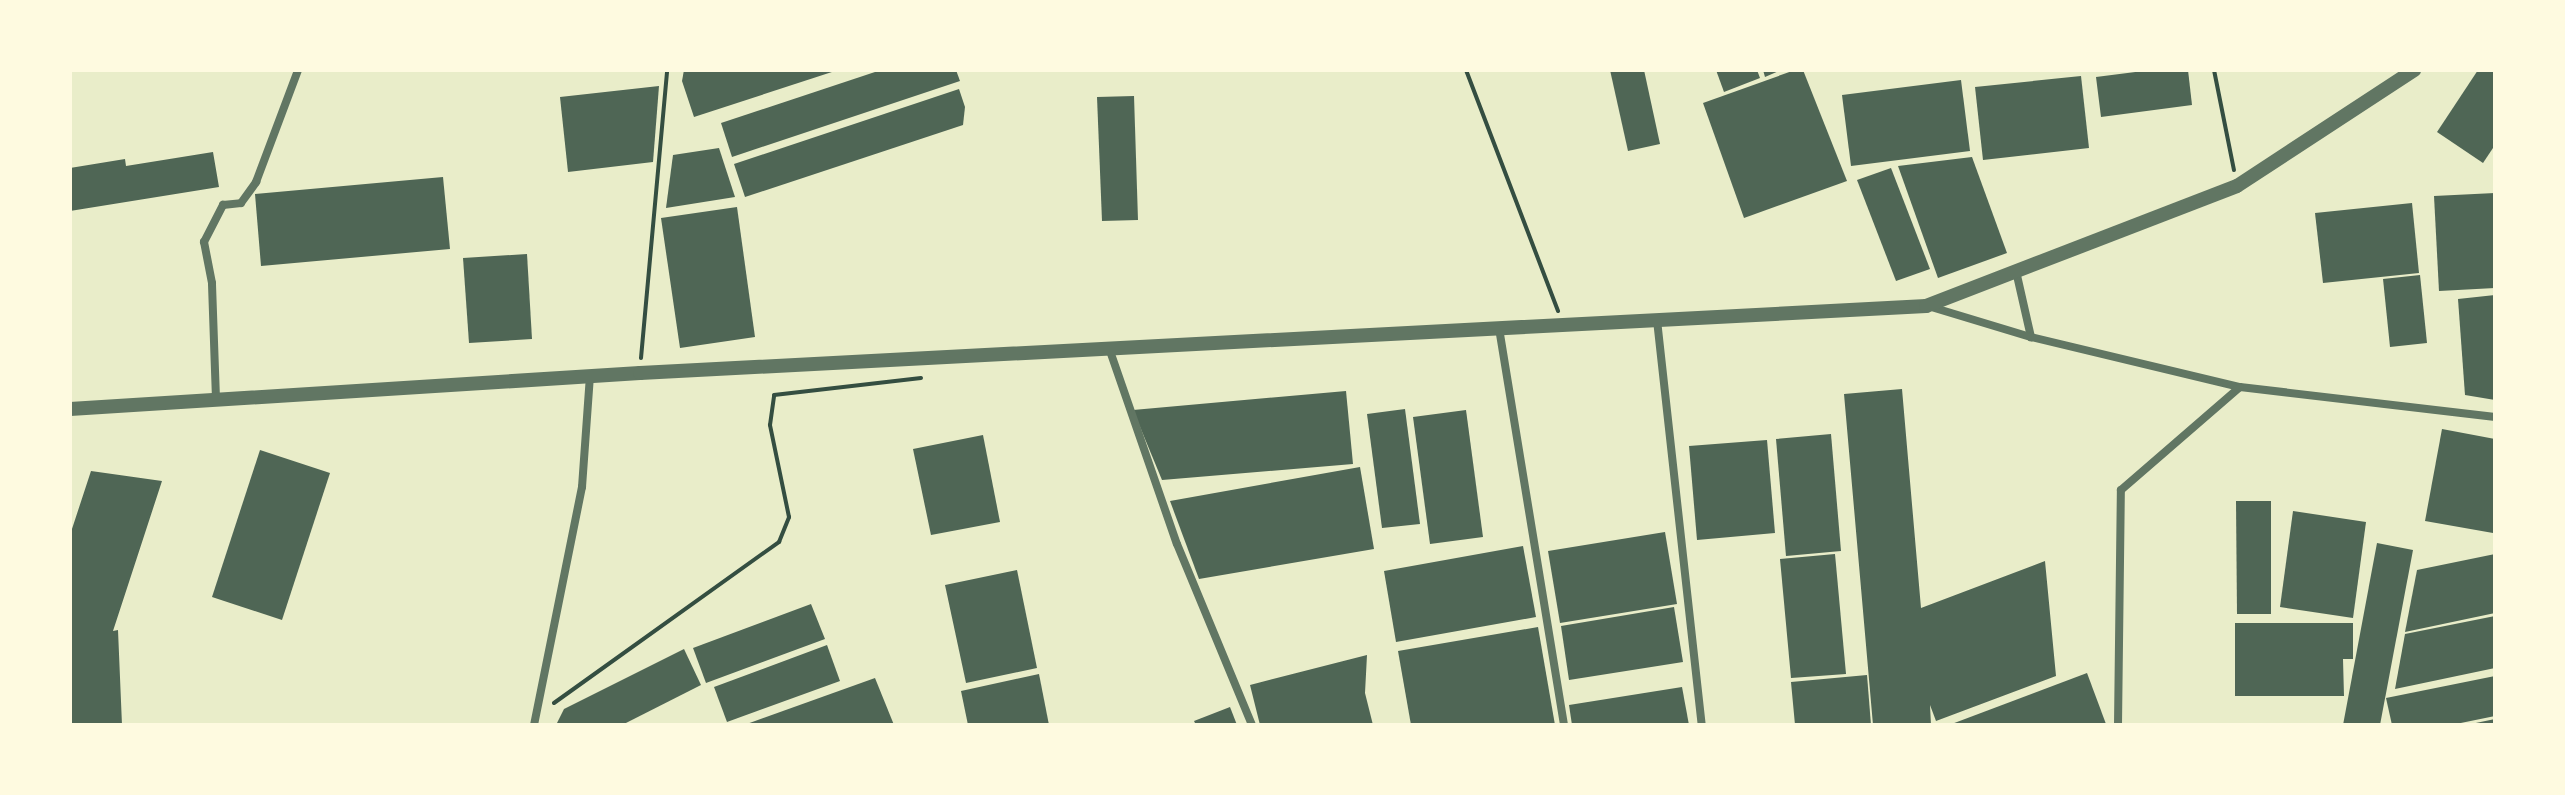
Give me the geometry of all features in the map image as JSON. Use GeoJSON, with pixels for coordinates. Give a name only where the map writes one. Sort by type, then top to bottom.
{"type":"FeatureCollection","features":[{"type":"Feature","properties":{"kind":"street"},"geometry":{"type":"LineString","coordinates":[[216,399],[212,283],[204,242],[223,205],[241,203],[256,182],[295,88],[298,70]]}},
{"type":"Feature","properties":{"kind":"street"},"geometry":{"type":"LineString","coordinates":[[70,409],[640,373],[1926,306],[2237,186],[2414,70]]}},
{"type":"Feature","properties":{"kind":"street"},"geometry":{"type":"LineString","coordinates":[[2016,271],[2031,337]]}},
{"type":"Feature","properties":{"kind":"street"},"geometry":{"type":"LineString","coordinates":[[1926,306],[2031,337],[2240,387],[2495,417]]}},
{"type":"Feature","properties":{"kind":"street"},"geometry":{"type":"LineString","coordinates":[[1657,320],[1702,725]]}},
{"type":"Feature","properties":{"kind":"street"},"geometry":{"type":"LineString","coordinates":[[1499,328],[1564,725]]}},
{"type":"Feature","properties":{"kind":"street"},"geometry":{"type":"LineString","coordinates":[[1109,348],[1177,544],[1252,725]]}},
{"type":"Feature","properties":{"kind":"street"},"geometry":{"type":"LineString","coordinates":[[535,720],[582,487],[590,376]]}},
{"type":"Feature","properties":{"kind":"street"},"geometry":{"type":"LineString","coordinates":[[2118,725],[2121,490],[2240,387]]}},
{"type":"Feature","properties":{"kind":"path"},"geometry":{"type":"LineString","coordinates":[[640,373],[667,70]]}},
{"type":"Feature","properties":{"kind":"path"},"geometry":{"type":"LineString","coordinates":[[1466,70],[1563,325]]}},
{"type":"Feature","properties":{"kind":"path"},"geometry":{"type":"LineString","coordinates":[[2214,70],[2237,186]]}},
{"type":"Feature","properties":{"kind":"path"},"geometry":{"type":"LineString","coordinates":[[535,720],[779,542],[789,517],[770,425],[774,395],[924,377]]}},
{"type":"Feature","properties":{"kind":"building"},"geometry":{"type":"Polygon","coordinates":[[[684,70],[835,71],[694,117],[682,81],[684,70]]]}},
{"type":"Feature","properties":{"kind":"building"},"geometry":{"type":"Polygon","coordinates":[[[881,70],[956,70],[960,81],[732,157],[721,123],[881,70]]]}},
{"type":"Feature","properties":{"kind":"building"},"geometry":{"type":"Polygon","coordinates":[[[1610,70],[1644,70],[1660,144],[1628,151],[1610,70]]]}},
{"type":"Feature","properties":{"kind":"building"},"geometry":{"type":"Polygon","coordinates":[[[1716,70],[1757,70],[1760,78],[1724,92],[1716,70]]]}},
{"type":"Feature","properties":{"kind":"building"},"geometry":{"type":"Polygon","coordinates":[[[1763,70],[1781,70],[1765,77],[1763,70]]]}},
{"type":"Feature","properties":{"kind":"building"},"geometry":{"type":"Polygon","coordinates":[[[1795,70],[1803,70],[1847,181],[1744,218],[1703,103],[1795,70]]]}},
{"type":"Feature","properties":{"kind":"building"},"geometry":{"type":"Polygon","coordinates":[[[2151,70],[2188,70],[2192,105],[2101,117],[2096,77],[2151,70]]]}},
{"type":"Feature","properties":{"kind":"building"},"geometry":{"type":"Polygon","coordinates":[[[2478,70],[2495,70],[2495,145],[2483,163],[2437,132],[2478,70]]]}},
{"type":"Feature","properties":{"kind":"building"},"geometry":{"type":"Polygon","coordinates":[[[2081,76],[2089,148],[1983,160],[1975,87],[2081,76]]]}},
{"type":"Feature","properties":{"kind":"building"},"geometry":{"type":"Polygon","coordinates":[[[1961,80],[1970,151],[1851,166],[1842,95],[1961,80]]]}},
{"type":"Feature","properties":{"kind":"building"},"geometry":{"type":"Polygon","coordinates":[[[659,86],[653,162],[568,172],[560,97],[659,86]]]}},
{"type":"Feature","properties":{"kind":"building"},"geometry":{"type":"Polygon","coordinates":[[[959,89],[965,107],[963,125],[745,197],[734,164],[959,89]]]}},
{"type":"Feature","properties":{"kind":"building"},"geometry":{"type":"Polygon","coordinates":[[[1134,96],[1138,220],[1102,221],[1097,97],[1134,96]]]}},
{"type":"Feature","properties":{"kind":"building"},"geometry":{"type":"Polygon","coordinates":[[[719,148],[735,197],[666,208],[673,155],[719,148]]]}},
{"type":"Feature","properties":{"kind":"building"},"geometry":{"type":"Polygon","coordinates":[[[213,152],[219,187],[70,211],[70,168],[125,159],[126,166],[213,152]]]}},
{"type":"Feature","properties":{"kind":"building"},"geometry":{"type":"Polygon","coordinates":[[[1972,157],[2007,253],[1938,278],[1898,166],[1972,157]]]}},
{"type":"Feature","properties":{"kind":"building"},"geometry":{"type":"Polygon","coordinates":[[[1891,168],[1930,269],[1896,281],[1857,180],[1891,168]]]}},
{"type":"Feature","properties":{"kind":"building"},"geometry":{"type":"Polygon","coordinates":[[[443,177],[450,249],[261,266],[255,194],[443,177]]]}},
{"type":"Feature","properties":{"kind":"building"},"geometry":{"type":"Polygon","coordinates":[[[2495,193],[2495,288],[2439,291],[2434,196],[2495,193]]]}},
{"type":"Feature","properties":{"kind":"building"},"geometry":{"type":"Polygon","coordinates":[[[2412,203],[2419,273],[2323,283],[2315,213],[2412,203]]]}},
{"type":"Feature","properties":{"kind":"building"},"geometry":{"type":"Polygon","coordinates":[[[737,207],[755,337],[680,348],[661,218],[737,207]]]}},
{"type":"Feature","properties":{"kind":"building"},"geometry":{"type":"Polygon","coordinates":[[[527,254],[532,339],[469,343],[463,258],[527,254]]]}},
{"type":"Feature","properties":{"kind":"building"},"geometry":{"type":"Polygon","coordinates":[[[2420,275],[2427,343],[2390,347],[2383,279],[2420,275]]]}},
{"type":"Feature","properties":{"kind":"building"},"geometry":{"type":"Polygon","coordinates":[[[2495,295],[2495,400],[2465,395],[2458,299],[2495,295]]]}},
{"type":"Feature","properties":{"kind":"building"},"geometry":{"type":"Polygon","coordinates":[[[1902,389],[1921,608],[2045,561],[2056,676],[1936,721],[1930,705],[1931,725],[1873,725],[1844,394],[1902,389]]]}},
{"type":"Feature","properties":{"kind":"building"},"geometry":{"type":"Polygon","coordinates":[[[1346,391],[1353,464],[1162,480],[1133,410],[1346,391]]]}},
{"type":"Feature","properties":{"kind":"building"},"geometry":{"type":"Polygon","coordinates":[[[1405,409],[1420,524],[1382,528],[1367,414],[1405,409]]]}},
{"type":"Feature","properties":{"kind":"building"},"geometry":{"type":"Polygon","coordinates":[[[1466,410],[1483,537],[1430,544],[1413,417],[1466,410]]]}},
{"type":"Feature","properties":{"kind":"building"},"geometry":{"type":"Polygon","coordinates":[[[2442,429],[2495,439],[2493,533],[2425,521],[2442,429]]]}},
{"type":"Feature","properties":{"kind":"building"},"geometry":{"type":"Polygon","coordinates":[[[1831,434],[1841,551],[1786,556],[1776,439],[1831,434]]]}},
{"type":"Feature","properties":{"kind":"building"},"geometry":{"type":"Polygon","coordinates":[[[983,435],[1000,522],[931,535],[913,449],[983,435]]]}},
{"type":"Feature","properties":{"kind":"building"},"geometry":{"type":"Polygon","coordinates":[[[1767,440],[1775,533],[1697,540],[1689,446],[1767,440]]]}},
{"type":"Feature","properties":{"kind":"building"},"geometry":{"type":"Polygon","coordinates":[[[260,450],[330,473],[282,620],[212,597],[260,450]]]}},
{"type":"Feature","properties":{"kind":"building"},"geometry":{"type":"Polygon","coordinates":[[[1360,467],[1374,549],[1199,579],[1170,501],[1360,467]]]}},
{"type":"Feature","properties":{"kind":"building"},"geometry":{"type":"Polygon","coordinates":[[[91,471],[162,481],[113,631],[118,630],[122,725],[70,725],[70,535],[91,471]]]}},
{"type":"Feature","properties":{"kind":"building"},"geometry":{"type":"Polygon","coordinates":[[[2236,501],[2271,501],[2271,614],[2237,614],[2236,501]]]}},
{"type":"Feature","properties":{"kind":"building"},"geometry":{"type":"Polygon","coordinates":[[[2293,511],[2366,522],[2353,618],[2280,607],[2293,511]]]}},
{"type":"Feature","properties":{"kind":"building"},"geometry":{"type":"Polygon","coordinates":[[[1665,532],[1677,604],[1560,623],[1548,551],[1665,532]]]}},
{"type":"Feature","properties":{"kind":"building"},"geometry":{"type":"Polygon","coordinates":[[[2377,543],[2413,550],[2380,725],[2343,725],[2377,543]]]}},
{"type":"Feature","properties":{"kind":"building"},"geometry":{"type":"Polygon","coordinates":[[[1523,546],[1536,617],[1396,642],[1384,571],[1523,546]]]}},
{"type":"Feature","properties":{"kind":"building"},"geometry":{"type":"Polygon","coordinates":[[[1835,554],[1846,674],[1791,678],[1780,559],[1835,554]]]}},
{"type":"Feature","properties":{"kind":"building"},"geometry":{"type":"Polygon","coordinates":[[[2495,554],[2495,613],[2405,632],[2417,570],[2495,554]]]}},
{"type":"Feature","properties":{"kind":"building"},"geometry":{"type":"Polygon","coordinates":[[[1017,570],[1037,668],[966,683],[945,585],[1017,570]]]}},
{"type":"Feature","properties":{"kind":"building"},"geometry":{"type":"Polygon","coordinates":[[[811,604],[825,639],[706,683],[693,648],[811,604]]]}},
{"type":"Feature","properties":{"kind":"building"},"geometry":{"type":"Polygon","coordinates":[[[1674,607],[1683,662],[1569,680],[1561,626],[1674,607]]]}},
{"type":"Feature","properties":{"kind":"building"},"geometry":{"type":"Polygon","coordinates":[[[2495,616],[2495,668],[2395,689],[2405,634],[2495,616]]]}},
{"type":"Feature","properties":{"kind":"building"},"geometry":{"type":"Polygon","coordinates":[[[2235,623],[2353,623],[2353,659],[2343,659],[2344,696],[2235,696],[2235,623]]]}},
{"type":"Feature","properties":{"kind":"building"},"geometry":{"type":"Polygon","coordinates":[[[1538,627],[1555,725],[1411,725],[1398,651],[1538,627]]]}},
{"type":"Feature","properties":{"kind":"building"},"geometry":{"type":"Polygon","coordinates":[[[827,645],[840,681],[727,722],[714,687],[827,645]]]}},
{"type":"Feature","properties":{"kind":"building"},"geometry":{"type":"Polygon","coordinates":[[[684,649],[701,685],[622,725],[556,725],[564,709],[684,649]]]}},
{"type":"Feature","properties":{"kind":"building"},"geometry":{"type":"Polygon","coordinates":[[[1367,655],[1365,693],[1373,725],[1260,725],[1250,685],[1367,655]]]}},
{"type":"Feature","properties":{"kind":"building"},"geometry":{"type":"Polygon","coordinates":[[[2087,673],[2106,724],[1949,725],[2087,673]]]}},
{"type":"Feature","properties":{"kind":"building"},"geometry":{"type":"Polygon","coordinates":[[[1039,674],[1049,725],[968,725],[961,691],[1039,674]]]}},
{"type":"Feature","properties":{"kind":"building"},"geometry":{"type":"Polygon","coordinates":[[[1867,675],[1871,725],[1795,725],[1791,682],[1867,675]]]}},
{"type":"Feature","properties":{"kind":"building"},"geometry":{"type":"Polygon","coordinates":[[[2495,676],[2495,716],[2451,725],[2392,725],[2386,698],[2495,676]]]}},
{"type":"Feature","properties":{"kind":"building"},"geometry":{"type":"Polygon","coordinates":[[[875,678],[894,725],[744,725],[875,678]]]}},
{"type":"Feature","properties":{"kind":"building"},"geometry":{"type":"Polygon","coordinates":[[[1682,687],[1689,725],[1572,725],[1569,705],[1682,687]]]}},
{"type":"Feature","properties":{"kind":"building"},"geometry":{"type":"Polygon","coordinates":[[[1230,707],[1237,725],[1196,725],[1194,721],[1230,707]]]}},
{"type":"Feature","properties":{"kind":"building"},"geometry":{"type":"Polygon","coordinates":[[[2495,719],[2495,725],[2471,725],[2471,724],[2495,719]]]}}]}
